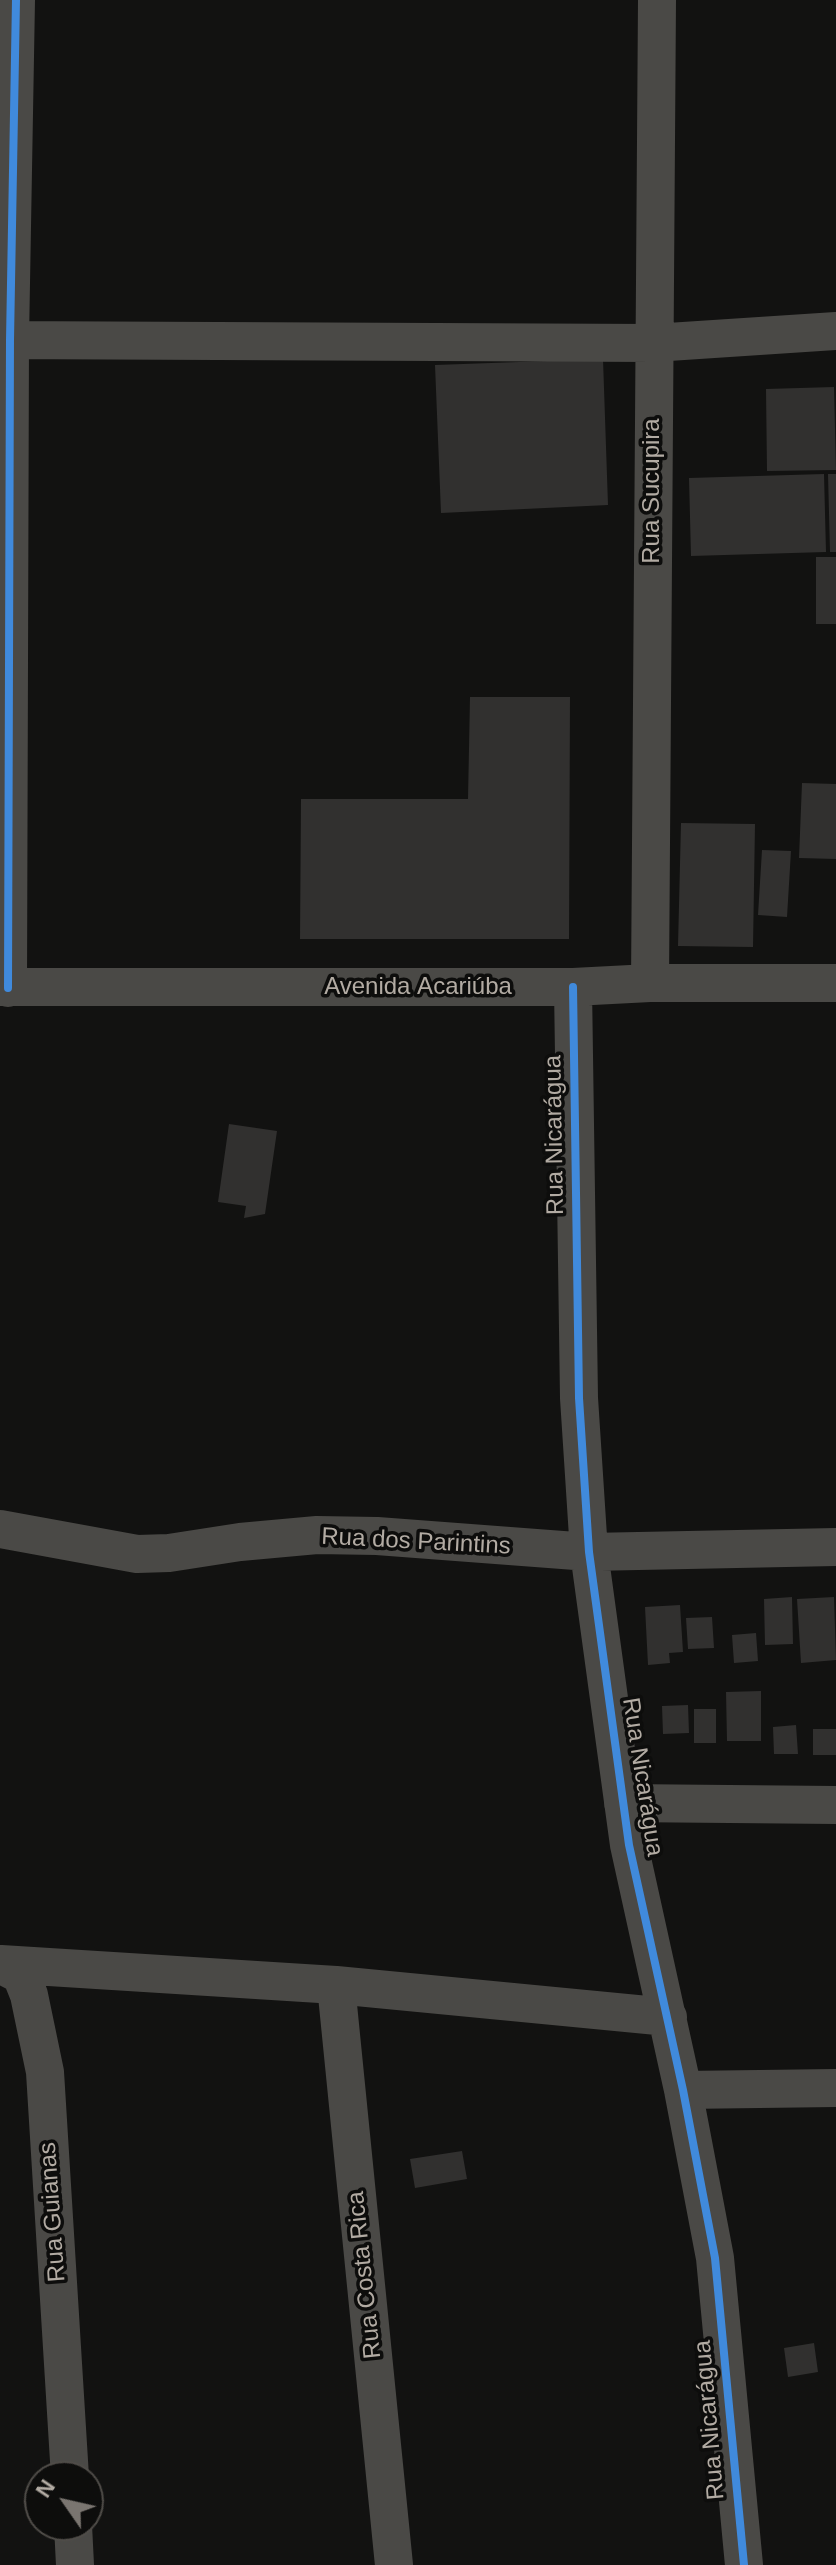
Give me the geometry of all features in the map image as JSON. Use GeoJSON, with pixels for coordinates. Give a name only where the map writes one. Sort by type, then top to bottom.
{"type":"FeatureCollection","features":[{"type":"Feature","properties":{"kind":"street"},"geometry":{"type":"LineString","coordinates":[[4,988],[5,340],[16,0]]}},
{"type":"Feature","properties":{"kind":"street","name":"Rua Sucupira"},"geometry":{"type":"LineString","coordinates":[[650,983],[657,0]]}},
{"type":"Feature","properties":{"kind":"street"},"geometry":{"type":"LineString","coordinates":[[5,340],[653,343],[836,331]]}},
{"type":"Feature","properties":{"kind":"street","name":"Avenida Acariúba"},"geometry":{"type":"LineString","coordinates":[[4,988],[573,987],[650,983],[836,983]]}},
{"type":"Feature","properties":{"kind":"street","name":"Rua Nicarágua"},"geometry":{"type":"LineString","coordinates":[[573,987],[579,1398],[589,1552],[629,1845],[668,2017],[715,2258],[744,2565]]}},
{"type":"Feature","properties":{"kind":"street","name":"Rua dos Parintins"},"geometry":{"type":"LineString","coordinates":[[0,1529],[137,1554],[317,1535],[377,1536],[589,1552],[836,1547]]}},
{"type":"Feature","properties":{"kind":"street"},"geometry":{"type":"LineString","coordinates":[[623,1803],[836,1805]]}},
{"type":"Feature","properties":{"kind":"street"},"geometry":{"type":"LineString","coordinates":[[1,1964],[336,1985],[668,2017]]}},
{"type":"Feature","properties":{"kind":"street","name":"Rua Guianas"},"geometry":{"type":"LineString","coordinates":[[1,1964],[21,1975],[29,1995],[45,2072],[69,2461]]}},
{"type":"Feature","properties":{"kind":"street","name":"Rua Costa Rica"},"geometry":{"type":"LineString","coordinates":[[336,1985],[394,2565]]}},
{"type":"Feature","properties":{"kind":"street"},"geometry":{"type":"LineString","coordinates":[[683,2090],[836,2088]]}},
{"type":"Feature","properties":{"kind":"street"},"geometry":{"type":"LineString","coordinates":[[74,2541],[75,2565]]}},
{"type":"Feature","properties":{"kind":"building"},"geometry":{"type":"Polygon","coordinates":[[[603,359],[608,505],[441,513],[435,365],[603,359]]]}},
{"type":"Feature","properties":{"kind":"building"},"geometry":{"type":"Polygon","coordinates":[[[834,387],[836,470],[767,471],[766,389],[834,387]]]}},
{"type":"Feature","properties":{"kind":"building"},"geometry":{"type":"Polygon","coordinates":[[[824,474],[826,552],[691,556],[689,478],[824,474]]]}},
{"type":"Feature","properties":{"kind":"building"},"geometry":{"type":"Polygon","coordinates":[[[828,474],[836,474],[836,552],[830,552],[828,474]]]}},
{"type":"Feature","properties":{"kind":"building"},"geometry":{"type":"Polygon","coordinates":[[[816,557],[836,557],[836,624],[816,624],[816,557]]]}},
{"type":"Feature","properties":{"kind":"building"},"geometry":{"type":"Polygon","coordinates":[[[470,697],[570,697],[569,939],[300,939],[301,799],[468,799],[470,697]]]}},
{"type":"Feature","properties":{"kind":"building"},"geometry":{"type":"Polygon","coordinates":[[[802,783],[836,784],[836,859],[799,858],[802,783]]]}},
{"type":"Feature","properties":{"kind":"building"},"geometry":{"type":"Polygon","coordinates":[[[681,823],[755,824],[753,947],[678,946],[681,823]]]}},
{"type":"Feature","properties":{"kind":"building"},"geometry":{"type":"Polygon","coordinates":[[[762,850],[791,851],[787,917],[758,915],[762,850]]]}},
{"type":"Feature","properties":{"kind":"building"},"geometry":{"type":"Polygon","coordinates":[[[229,1124],[277,1131],[265,1214],[244,1218],[246,1206],[218,1202],[229,1124]]]}},
{"type":"Feature","properties":{"kind":"building"},"geometry":{"type":"Polygon","coordinates":[[[792,1597],[793,1644],[765,1645],[764,1599],[792,1597]]]}},
{"type":"Feature","properties":{"kind":"building"},"geometry":{"type":"Polygon","coordinates":[[[834,1597],[836,1660],[801,1663],[797,1599],[834,1597]]]}},
{"type":"Feature","properties":{"kind":"building"},"geometry":{"type":"Polygon","coordinates":[[[680,1605],[683,1652],[669,1653],[670,1663],[648,1665],[645,1607],[680,1605]]]}},
{"type":"Feature","properties":{"kind":"building"},"geometry":{"type":"Polygon","coordinates":[[[712,1617],[714,1648],[688,1649],[686,1618],[712,1617]]]}},
{"type":"Feature","properties":{"kind":"building"},"geometry":{"type":"Polygon","coordinates":[[[756,1633],[758,1661],[734,1663],[732,1635],[756,1633]]]}},
{"type":"Feature","properties":{"kind":"building"},"geometry":{"type":"Polygon","coordinates":[[[761,1691],[761,1741],[727,1741],[726,1692],[761,1691]]]}},
{"type":"Feature","properties":{"kind":"building"},"geometry":{"type":"Polygon","coordinates":[[[688,1705],[689,1733],[663,1734],[662,1706],[688,1705]]]}},
{"type":"Feature","properties":{"kind":"building"},"geometry":{"type":"Polygon","coordinates":[[[694,1709],[716,1709],[716,1743],[694,1743],[694,1709]]]}},
{"type":"Feature","properties":{"kind":"building"},"geometry":{"type":"Polygon","coordinates":[[[796,1725],[798,1754],[774,1754],[773,1727],[796,1725]]]}},
{"type":"Feature","properties":{"kind":"building"},"geometry":{"type":"Polygon","coordinates":[[[813,1729],[836,1729],[836,1755],[813,1755],[813,1729]]]}},
{"type":"Feature","properties":{"kind":"building"},"geometry":{"type":"Polygon","coordinates":[[[462,2151],[467,2179],[415,2188],[410,2159],[462,2151]]]}},
{"type":"Feature","properties":{"kind":"building"},"geometry":{"type":"Polygon","coordinates":[[[814,2343],[818,2372],[788,2377],[784,2348],[814,2343]]]}},
{"type":"Feature","properties":{"kind":"cycle path"},"geometry":{"type":"LineString","coordinates":[[8,988],[10,340],[16,0]]}},
{"type":"Feature","properties":{"kind":"cycle path"},"geometry":{"type":"LineString","coordinates":[[573,987],[579,1398],[589,1552],[629,1845],[683,2090],[715,2258],[744,2565]]}}]}
